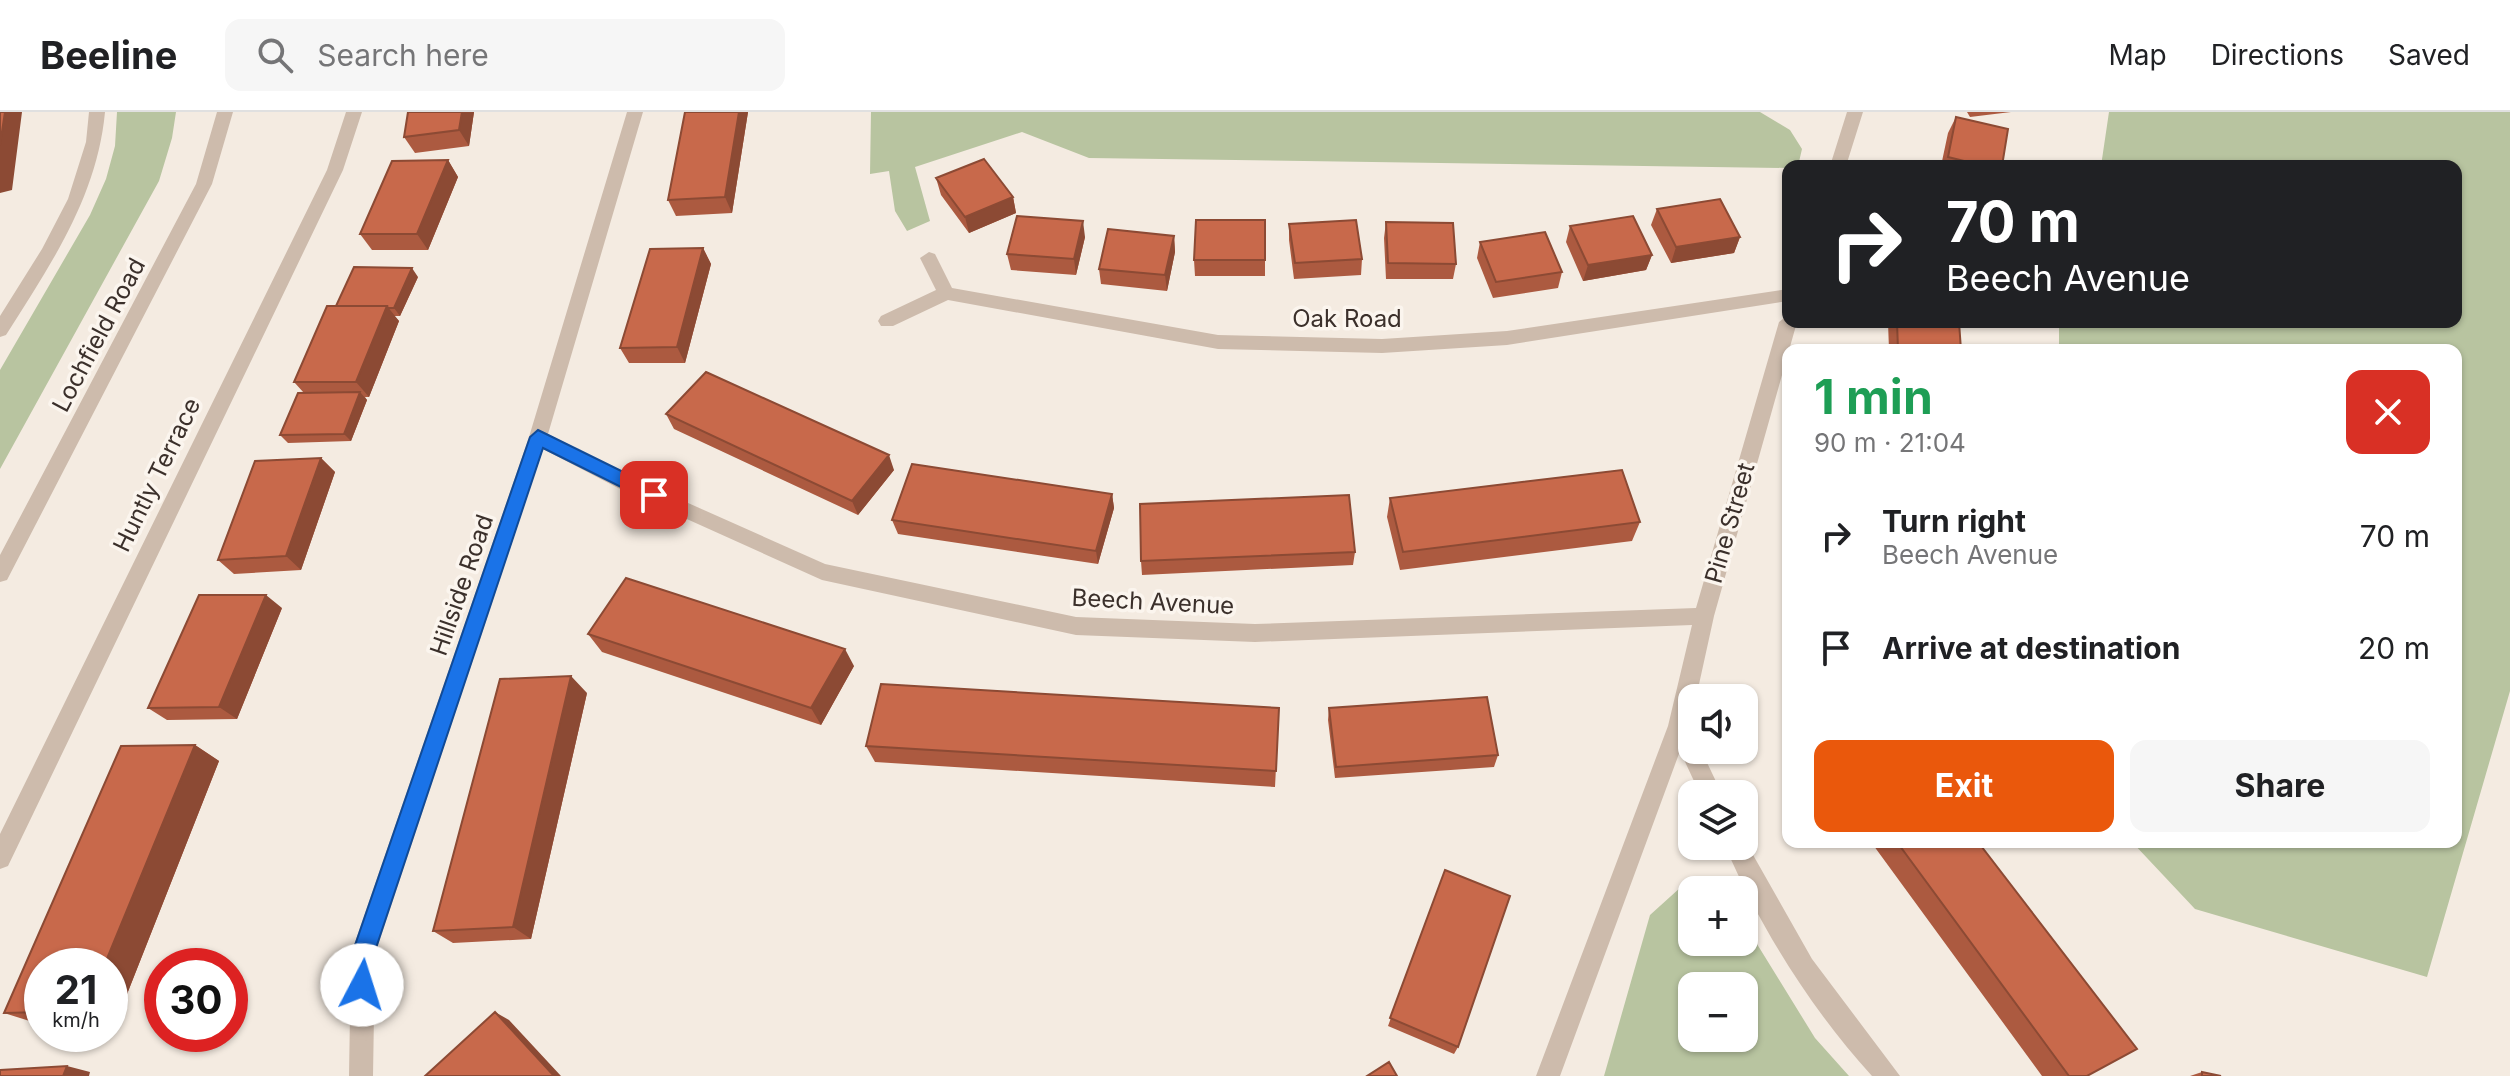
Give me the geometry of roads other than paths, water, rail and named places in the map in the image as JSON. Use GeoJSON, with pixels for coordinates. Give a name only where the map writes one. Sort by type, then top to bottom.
{"type":"FeatureCollection","features":[{"type":"Feature","properties":{"kind":"street"},"geometry":{"type":"LineString","coordinates":[[0,330],[64,227],[81,190],[93,153],[97,112]]}},
{"type":"Feature","properties":{"kind":"street","name":"Lochfield Road"},"geometry":{"type":"LineString","coordinates":[[0,574],[204,184],[225,112]]}},
{"type":"Feature","properties":{"kind":"street","name":"Huntly Terrace"},"geometry":{"type":"LineString","coordinates":[[0,858],[335,170],[354,112]]}},
{"type":"Feature","properties":{"kind":"street","name":"Hillside Road"},"geometry":{"type":"LineString","coordinates":[[361,1076],[363,954],[538,437],[635,112]]}},
{"type":"Feature","properties":{"kind":"street"},"geometry":{"type":"LineString","coordinates":[[1840,160],[1855,112]]}},
{"type":"Feature","properties":{"kind":"street"},"geometry":{"type":"LineString","coordinates":[[887,321],[946,293],[929,258]]}},
{"type":"Feature","properties":{"kind":"street","name":"Oak Road"},"geometry":{"type":"LineString","coordinates":[[946,293],[1218,342],[1382,346],[1507,338],[1782,296]]}},
{"type":"Feature","properties":{"kind":"street","name":"Pine Street"},"geometry":{"type":"LineString","coordinates":[[1689,684],[1704,616],[1786,328]]}},
{"type":"Feature","properties":{"kind":"street","name":"Beech Avenue"},"geometry":{"type":"LineString","coordinates":[[538,437],[625,483],[822,572],[1076,626],[1255,633],[1704,616]]}},
{"type":"Feature","properties":{"kind":"street","name":"Pine Street"},"geometry":{"type":"LineString","coordinates":[[1548,1076],[1678,729]]}},
{"type":"Feature","properties":{"kind":"street"},"geometry":{"type":"LineString","coordinates":[[1743,860],[1759,892],[1854,1040],[1888,1076]]}}]}
